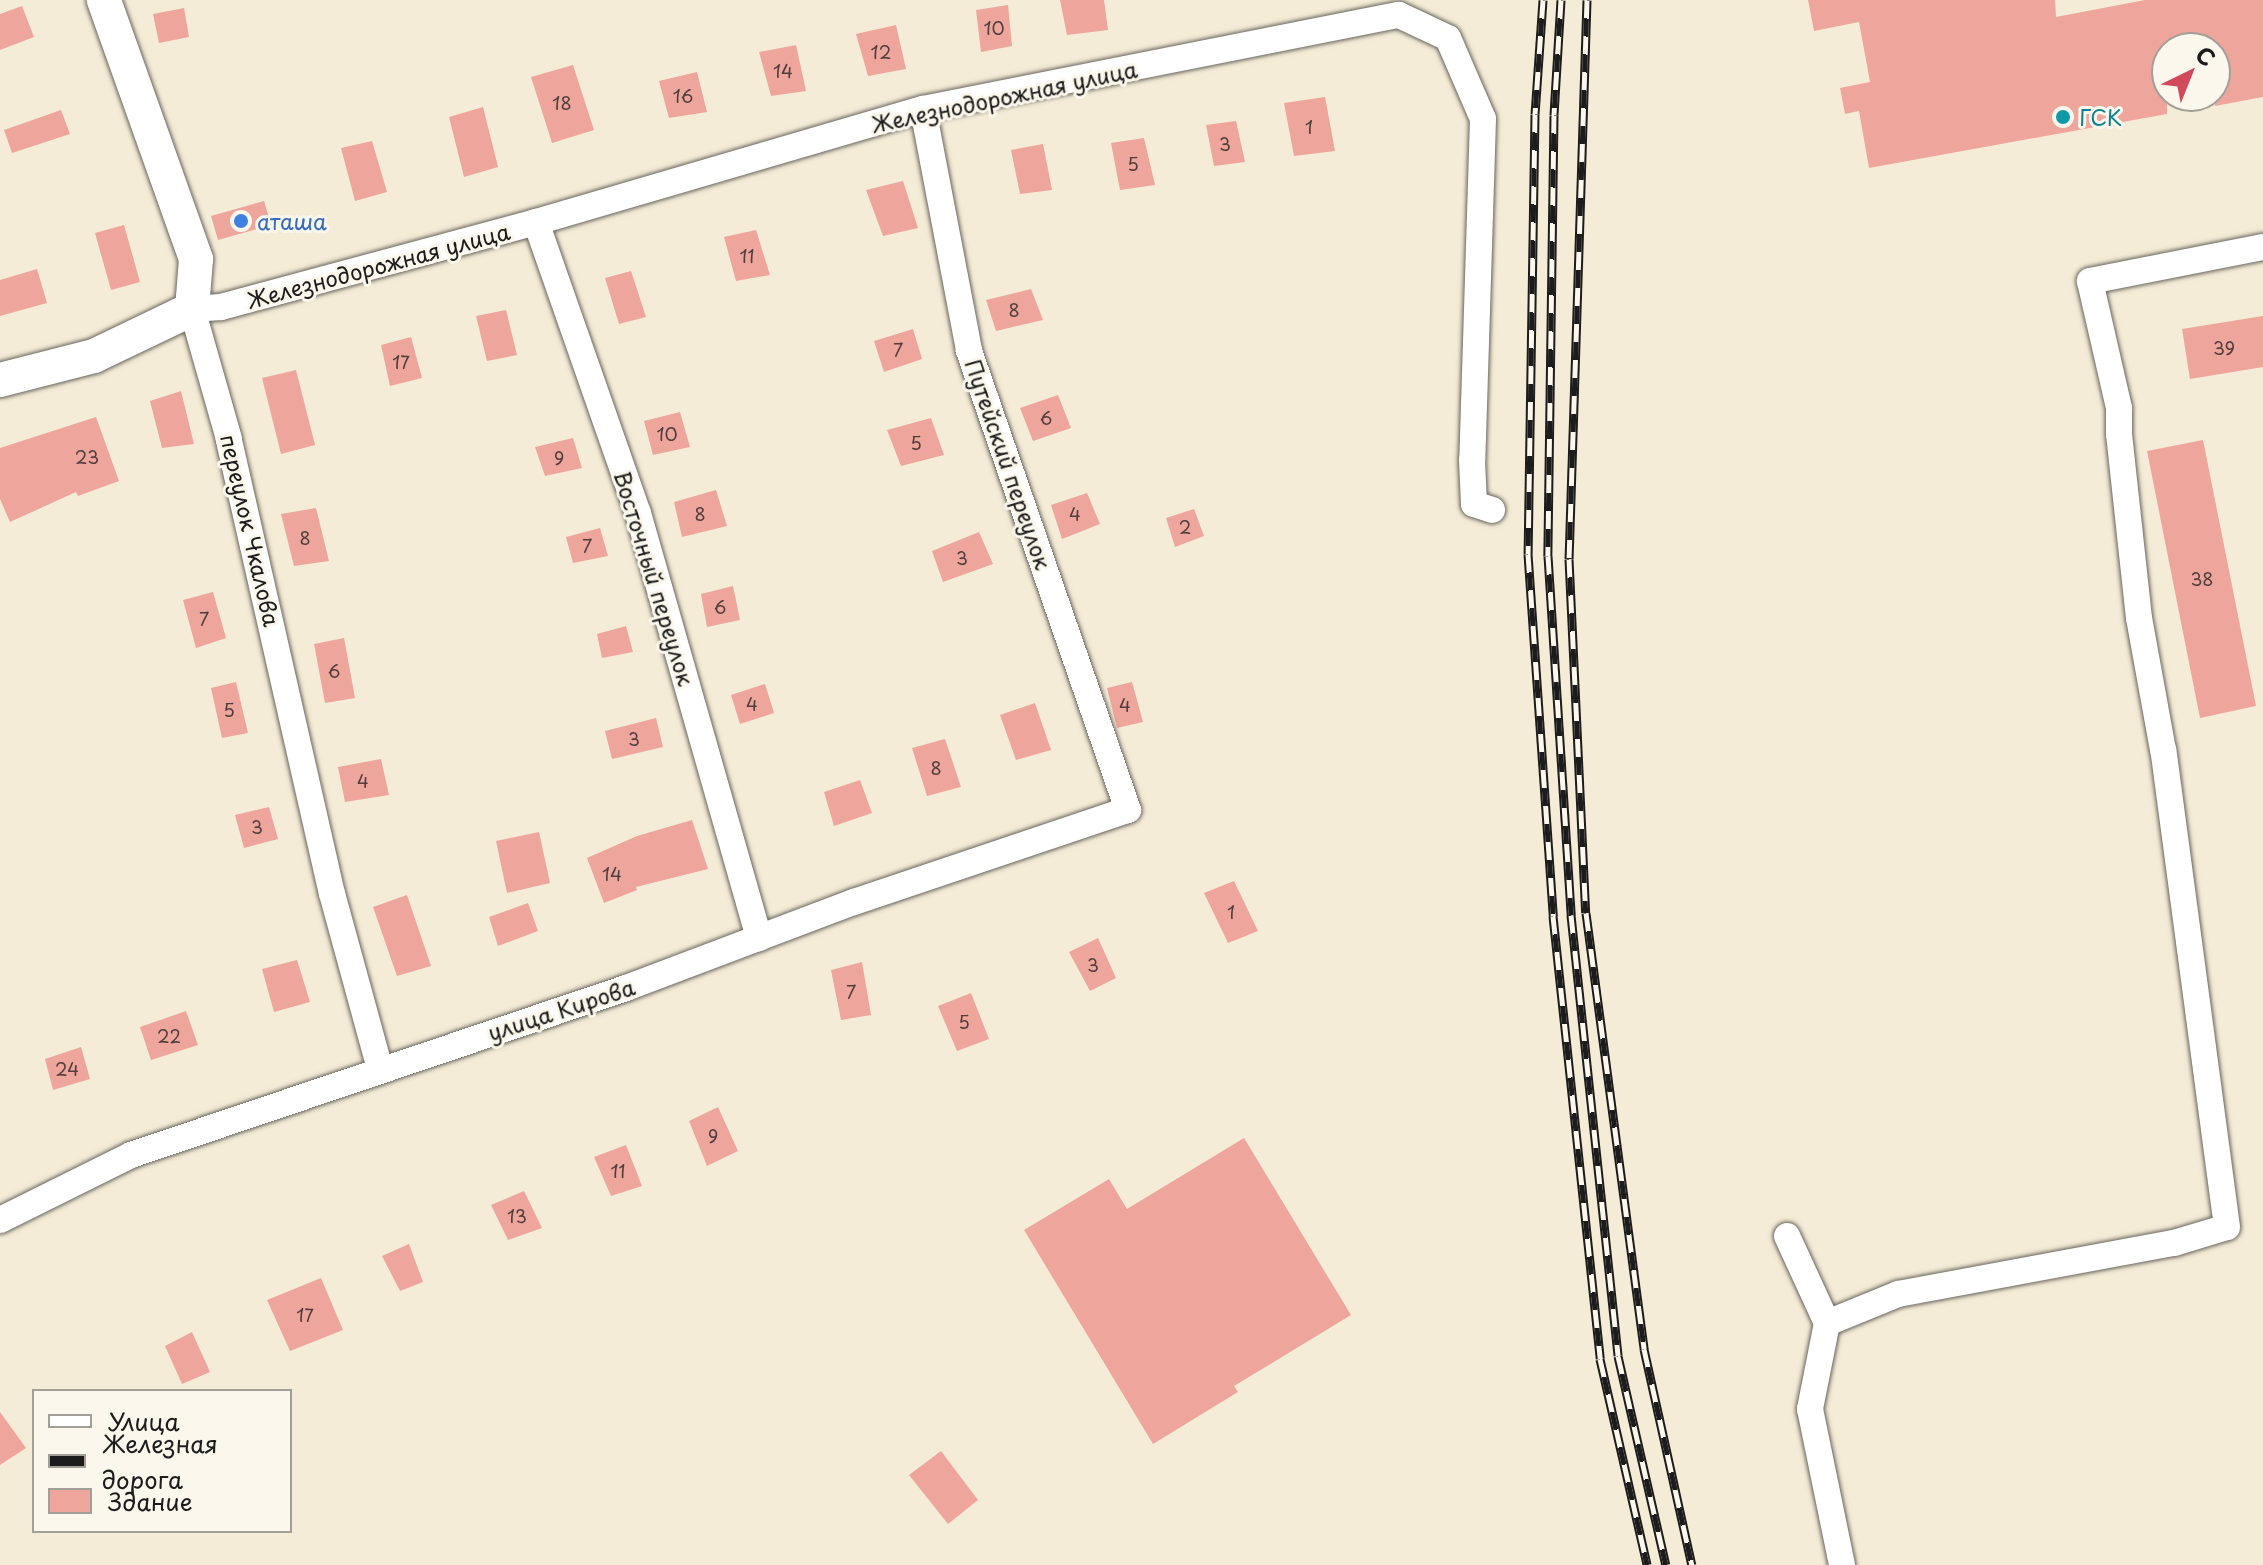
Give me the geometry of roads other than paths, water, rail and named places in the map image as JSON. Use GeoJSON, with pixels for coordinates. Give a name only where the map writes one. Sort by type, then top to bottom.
{"type":"FeatureCollection","features":[{"type":"Feature","properties":{"kind":"street","name":"переулок Чкалова"},"geometry":{"type":"LineString","coordinates":[[104,0],[196,259],[192,309],[229,439],[332,894],[380,1069]]}},
{"type":"Feature","properties":{"kind":"street","name":"Железнодорожная улица"},"geometry":{"type":"LineString","coordinates":[[0,380],[94,356],[192,309],[221,307],[536,222],[923,109],[1399,15],[1448,38],[1483,119],[1472,460],[1474,504],[1492,510]]}},
{"type":"Feature","properties":{"kind":"street","name":"Путейский переулок"},"geometry":{"type":"LineString","coordinates":[[923,109],[969,350],[1128,810]]}},
{"type":"Feature","properties":{"kind":"street","name":"Восточный переулок"},"geometry":{"type":"LineString","coordinates":[[536,222],[638,513],[759,938]]}},
{"type":"Feature","properties":{"kind":"street"},"geometry":{"type":"LineString","coordinates":[[1827,1323],[1898,1294],[2174,1243],[2227,1227],[2163,750],[2139,618],[2124,496],[2119,408],[2090,281],[2263,247]]}},
{"type":"Feature","properties":{"kind":"street","name":"улица Кирова"},"geometry":{"type":"LineString","coordinates":[[0,1220],[131,1155],[626,988],[759,938],[1128,810]]}},
{"type":"Feature","properties":{"kind":"street"},"geometry":{"type":"LineString","coordinates":[[1787,1236],[1827,1323],[1810,1409],[1842,1565]]}},
{"type":"Feature","properties":{"kind":"railway"},"geometry":{"type":"LineString","coordinates":[[1543,0],[1535,114],[1528,554],[1553,916],[1600,1359],[1647,1565]]}},
{"type":"Feature","properties":{"kind":"railway"},"geometry":{"type":"LineString","coordinates":[[1561,0],[1554,115],[1548,556],[1571,915],[1618,1356],[1666,1565]]}},
{"type":"Feature","properties":{"kind":"railway"},"geometry":{"type":"LineString","coordinates":[[1587,0],[1569,559],[1586,913],[1644,1349],[1692,1565]]}},
{"type":"Feature","properties":{"kind":"place","name":"ГСК"},"geometry":{"type":"Point","coordinates":[2063,117]}},
{"type":"Feature","properties":{"kind":"place","name":"аташа"},"geometry":{"type":"Point","coordinates":[241,221]}}]}
